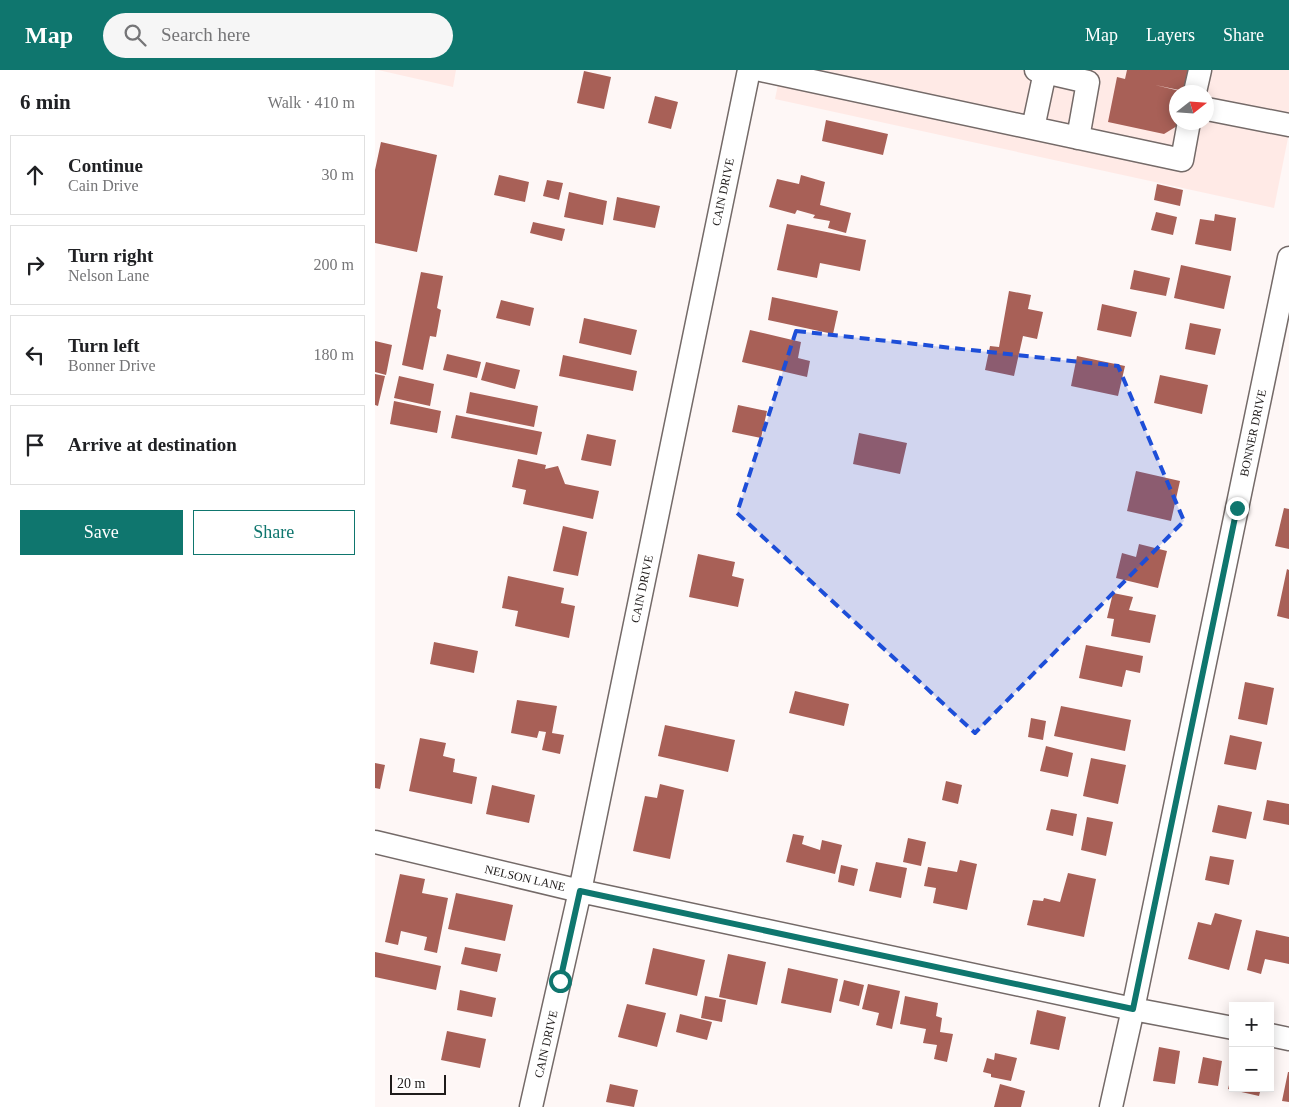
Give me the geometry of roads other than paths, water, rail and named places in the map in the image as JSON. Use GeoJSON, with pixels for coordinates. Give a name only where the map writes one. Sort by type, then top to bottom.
{"type":"FeatureCollection","features":[{"type":"Feature","properties":{"kind":"street","name":"CAIN DRIVE"},"geometry":{"type":"LineString","coordinates":[[531,1107],[580,891],[749,70]]}},
{"type":"Feature","properties":{"kind":"street"},"geometry":{"type":"LineString","coordinates":[[761,70],[790,73],[1182,160],[1188,130]]}},
{"type":"Feature","properties":{"kind":"street"},"geometry":{"type":"LineString","coordinates":[[1197,85],[1200,70]]}},
{"type":"Feature","properties":{"kind":"street"},"geometry":{"type":"LineString","coordinates":[[1033,128],[1040,71],[1088,82],[1079,138]]}},
{"type":"Feature","properties":{"kind":"street"},"geometry":{"type":"LineString","coordinates":[[1214,110],[1289,126]]}},
{"type":"Feature","properties":{"kind":"street","name":"BONNER DRIVE"},"geometry":{"type":"LineString","coordinates":[[1111,1107],[1289,258]]}},
{"type":"Feature","properties":{"kind":"street","name":"NELSON LANE"},"geometry":{"type":"LineString","coordinates":[[375,842],[580,891],[1133,1009],[1229,1027]]}},
{"type":"Feature","properties":{"kind":"street"},"geometry":{"type":"LineString","coordinates":[[1274,1036],[1289,1038]]}}]}
